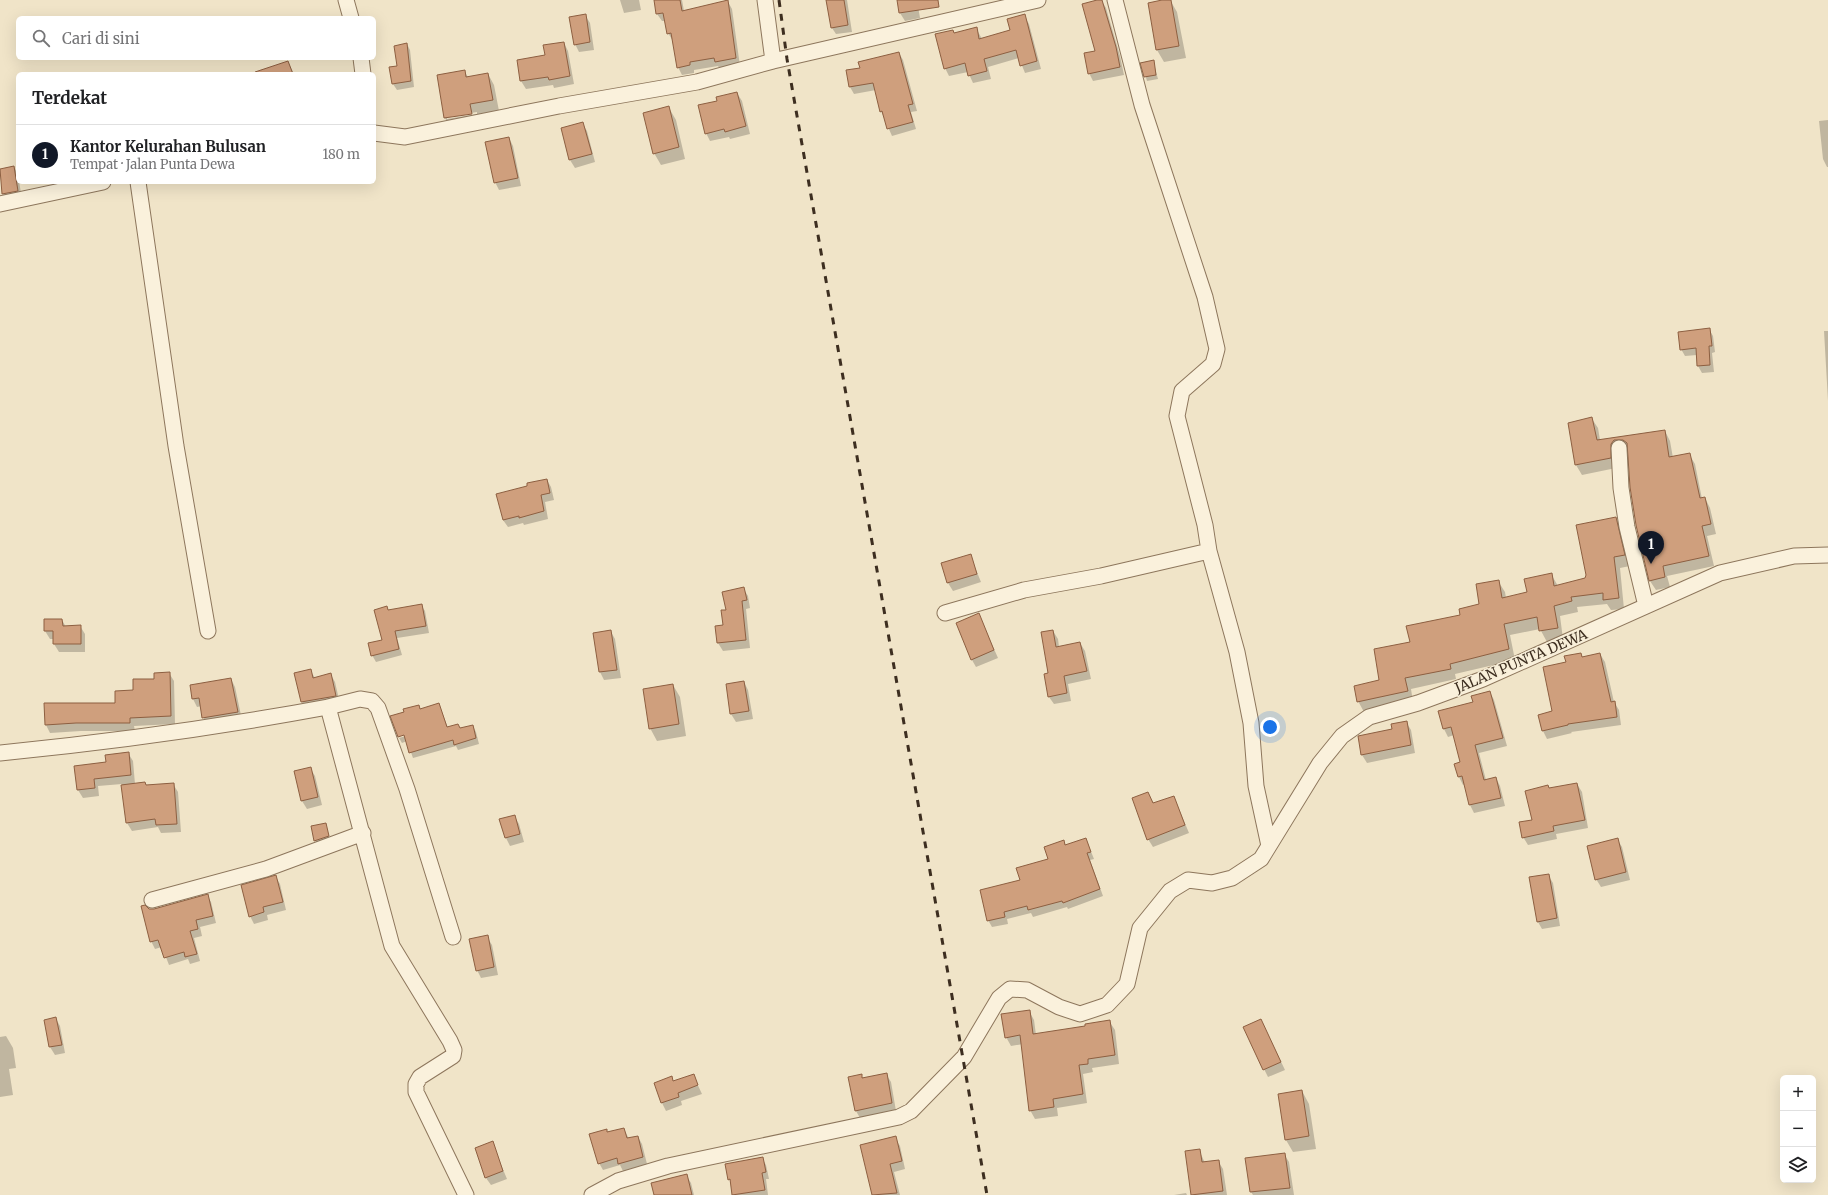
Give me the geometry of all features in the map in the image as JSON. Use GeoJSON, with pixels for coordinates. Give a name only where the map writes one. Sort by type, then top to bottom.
{"type":"FeatureCollection","features":[{"type":"Feature","properties":{"kind":"street"},"geometry":{"type":"LineString","coordinates":[[346,0],[350,16]]}},
{"type":"Feature","properties":{"kind":"street"},"geometry":{"type":"LineString","coordinates":[[766,0],[774,62]]}},
{"type":"Feature","properties":{"kind":"street"},"geometry":{"type":"LineString","coordinates":[[376,133],[405,137],[559,106],[697,82],[774,62],[1038,0]]}},
{"type":"Feature","properties":{"kind":"street"},"geometry":{"type":"LineString","coordinates":[[1115,0],[1142,105],[1206,297],[1217,349],[1213,364],[1182,391],[1177,416],[1205,525],[1208,551],[1237,652],[1251,723],[1256,786],[1269,846]]}},
{"type":"Feature","properties":{"kind":"street"},"geometry":{"type":"LineString","coordinates":[[361,60],[363,72]]}},
{"type":"Feature","properties":{"kind":"street"},"geometry":{"type":"LineString","coordinates":[[0,204],[95,184]]}},
{"type":"Feature","properties":{"kind":"street"},"geometry":{"type":"LineString","coordinates":[[138,184],[176,446],[208,632]]}},
{"type":"Feature","properties":{"kind":"street"},"geometry":{"type":"LineString","coordinates":[[1619,448],[1621,488],[1627,527],[1646,606]]}},
{"type":"Feature","properties":{"kind":"street"},"geometry":{"type":"LineString","coordinates":[[945,613],[1024,590],[1101,576],[1208,551]]}},
{"type":"Feature","properties":{"kind":"street","name":"JALAN PUNTA DEWA"},"geometry":{"type":"LineString","coordinates":[[592,1195],[618,1182],[668,1166],[899,1117],[911,1111],[964,1057],[999,998],[1010,989],[1027,990],[1059,1007],[1080,1014],[1107,1005],[1127,984],[1140,928],[1170,891],[1188,880],[1212,883],[1232,878],[1261,859],[1320,763],[1342,736],[1369,717],[1418,703],[1483,679],[1720,572],[1794,556],[1828,555]]}},
{"type":"Feature","properties":{"kind":"street"},"geometry":{"type":"LineString","coordinates":[[0,753],[60,747],[248,722],[328,707],[360,699],[372,700],[378,708],[407,789],[452,937]]}},
{"type":"Feature","properties":{"kind":"street"},"geometry":{"type":"LineString","coordinates":[[328,707],[392,946],[454,1050],[453,1056],[420,1077],[416,1084],[416,1092],[466,1195]]}},
{"type":"Feature","properties":{"kind":"street"},"geometry":{"type":"LineString","coordinates":[[152,900],[266,869],[363,834]]}},
{"type":"Feature","properties":{"kind":"building"},"geometry":{"type":"Polygon","coordinates":[[[654,0],[680,0],[682,11],[728,0],[736,58],[715,62],[714,58],[690,62],[690,65],[677,68],[671,33],[667,34],[663,13],[656,14],[654,0]]]}},
{"type":"Feature","properties":{"kind":"building"},"geometry":{"type":"Polygon","coordinates":[[[826,0],[844,0],[848,25],[831,28],[826,0]]]}},
{"type":"Feature","properties":{"kind":"building"},"geometry":{"type":"Polygon","coordinates":[[[897,0],[938,0],[939,7],[899,13],[897,0]]]}},
{"type":"Feature","properties":{"kind":"building"},"geometry":{"type":"Polygon","coordinates":[[[1102,0],[1116,47],[1120,67],[1088,74],[1084,53],[1095,51],[1082,4],[1102,0]]]}},
{"type":"Feature","properties":{"kind":"building"},"geometry":{"type":"Polygon","coordinates":[[[1171,0],[1179,46],[1156,50],[1148,3],[1171,0]]]}},
{"type":"Feature","properties":{"kind":"building"},"geometry":{"type":"Polygon","coordinates":[[[586,14],[590,42],[574,45],[569,17],[586,14]]]}},
{"type":"Feature","properties":{"kind":"building"},"geometry":{"type":"Polygon","coordinates":[[[1025,14],[1037,61],[1020,66],[1016,50],[984,59],[987,71],[968,76],[965,63],[944,69],[935,34],[953,30],[954,33],[977,27],[979,39],[1010,30],[1007,19],[1025,14]]]}},
{"type":"Feature","properties":{"kind":"building"},"geometry":{"type":"Polygon","coordinates":[[[564,42],[570,76],[549,80],[548,77],[520,81],[517,60],[545,55],[543,45],[564,42]]]}},
{"type":"Feature","properties":{"kind":"building"},"geometry":{"type":"Polygon","coordinates":[[[407,43],[411,81],[392,84],[389,67],[397,66],[394,46],[407,43]]]}},
{"type":"Feature","properties":{"kind":"building"},"geometry":{"type":"Polygon","coordinates":[[[899,52],[913,104],[908,105],[913,122],[887,129],[882,111],[880,112],[873,83],[849,87],[846,70],[860,68],[858,62],[899,52]]]}},
{"type":"Feature","properties":{"kind":"building"},"geometry":{"type":"Polygon","coordinates":[[[1154,60],[1156,75],[1144,77],[1140,63],[1154,60]]]}},
{"type":"Feature","properties":{"kind":"building"},"geometry":{"type":"Polygon","coordinates":[[[288,61],[292,72],[255,72],[288,61]]]}},
{"type":"Feature","properties":{"kind":"building"},"geometry":{"type":"Polygon","coordinates":[[[465,70],[466,77],[488,73],[493,100],[470,104],[472,114],[444,118],[437,75],[465,70]]]}},
{"type":"Feature","properties":{"kind":"building"},"geometry":{"type":"Polygon","coordinates":[[[737,92],[746,126],[725,132],[724,129],[705,134],[698,105],[717,101],[716,97],[737,92]]]}},
{"type":"Feature","properties":{"kind":"building"},"geometry":{"type":"Polygon","coordinates":[[[669,106],[679,147],[653,154],[643,113],[669,106]]]}},
{"type":"Feature","properties":{"kind":"building"},"geometry":{"type":"Polygon","coordinates":[[[583,122],[592,154],[569,160],[561,128],[583,122]]]}},
{"type":"Feature","properties":{"kind":"building"},"geometry":{"type":"Polygon","coordinates":[[[509,137],[518,178],[494,183],[485,142],[509,137]]]}},
{"type":"Feature","properties":{"kind":"building"},"geometry":{"type":"Polygon","coordinates":[[[14,166],[18,191],[2,194],[0,169],[14,166]]]}},
{"type":"Feature","properties":{"kind":"building"},"geometry":{"type":"Polygon","coordinates":[[[1710,328],[1712,346],[1709,346],[1710,365],[1697,366],[1696,348],[1680,350],[1678,332],[1710,328]]]}},
{"type":"Feature","properties":{"kind":"building"},"geometry":{"type":"Polygon","coordinates":[[[1592,417],[1597,440],[1665,430],[1669,457],[1690,453],[1700,498],[1705,497],[1711,524],[1702,526],[1709,556],[1663,566],[1665,577],[1649,581],[1636,525],[1630,487],[1627,443],[1623,440],[1614,440],[1611,444],[1611,458],[1575,465],[1568,423],[1592,417]]]}},
{"type":"Feature","properties":{"kind":"building"},"geometry":{"type":"Polygon","coordinates":[[[547,479],[550,493],[541,495],[544,511],[519,518],[519,516],[503,520],[496,494],[527,486],[527,483],[547,479]]]}},
{"type":"Feature","properties":{"kind":"building"},"geometry":{"type":"Polygon","coordinates":[[[1616,517],[1625,555],[1614,557],[1619,598],[1603,600],[1603,593],[1571,597],[1572,601],[1554,606],[1558,628],[1539,631],[1537,617],[1504,624],[1509,649],[1450,664],[1451,669],[1405,678],[1408,691],[1357,702],[1354,686],[1379,680],[1374,649],[1410,642],[1406,626],[1460,615],[1459,609],[1479,604],[1476,584],[1499,580],[1502,598],[1527,592],[1524,579],[1552,573],[1554,586],[1585,578],[1586,575],[1576,525],[1616,517]]]}},
{"type":"Feature","properties":{"kind":"building"},"geometry":{"type":"Polygon","coordinates":[[[971,554],[977,574],[947,583],[941,563],[971,554]]]}},
{"type":"Feature","properties":{"kind":"building"},"geometry":{"type":"Polygon","coordinates":[[[744,587],[747,600],[742,601],[746,640],[717,643],[715,626],[723,625],[721,610],[726,610],[722,592],[744,587]]]}},
{"type":"Feature","properties":{"kind":"building"},"geometry":{"type":"Polygon","coordinates":[[[422,604],[426,626],[395,631],[399,649],[371,656],[368,643],[382,640],[374,610],[387,606],[388,610],[422,604]]]}},
{"type":"Feature","properties":{"kind":"building"},"geometry":{"type":"Polygon","coordinates":[[[979,613],[994,650],[971,660],[956,623],[979,613]]]}},
{"type":"Feature","properties":{"kind":"building"},"geometry":{"type":"Polygon","coordinates":[[[44,619],[62,619],[63,626],[81,625],[81,644],[53,644],[53,631],[44,631],[44,619]]]}},
{"type":"Feature","properties":{"kind":"building"},"geometry":{"type":"Polygon","coordinates":[[[611,630],[617,670],[599,672],[593,633],[611,630]]]}},
{"type":"Feature","properties":{"kind":"building"},"geometry":{"type":"Polygon","coordinates":[[[1053,630],[1056,647],[1080,642],[1087,671],[1064,676],[1067,693],[1048,697],[1044,674],[1048,673],[1041,632],[1053,630]]]}},
{"type":"Feature","properties":{"kind":"building"},"geometry":{"type":"Polygon","coordinates":[[[1581,653],[1582,657],[1600,653],[1611,702],[1615,701],[1617,717],[1568,724],[1542,731],[1538,715],[1552,711],[1543,667],[1566,662],[1564,656],[1581,653]]]}},
{"type":"Feature","properties":{"kind":"building"},"geometry":{"type":"Polygon","coordinates":[[[311,669],[313,678],[331,673],[336,696],[301,702],[294,673],[311,669]]]}},
{"type":"Feature","properties":{"kind":"building"},"geometry":{"type":"Polygon","coordinates":[[[170,672],[171,716],[130,718],[130,723],[76,723],[45,725],[44,703],[115,703],[115,691],[133,690],[133,679],[154,679],[154,673],[170,672]]]}},
{"type":"Feature","properties":{"kind":"building"},"geometry":{"type":"Polygon","coordinates":[[[231,678],[238,712],[202,718],[199,698],[192,699],[190,685],[231,678]]]}},
{"type":"Feature","properties":{"kind":"building"},"geometry":{"type":"Polygon","coordinates":[[[744,681],[749,711],[730,714],[726,684],[744,681]]]}},
{"type":"Feature","properties":{"kind":"building"},"geometry":{"type":"Polygon","coordinates":[[[673,684],[679,724],[649,729],[643,689],[673,684]]]}},
{"type":"Feature","properties":{"kind":"building"},"geometry":{"type":"Polygon","coordinates":[[[1490,691],[1503,738],[1475,745],[1484,780],[1496,777],[1501,798],[1469,805],[1462,776],[1458,777],[1454,764],[1460,762],[1451,727],[1443,729],[1438,711],[1473,702],[1471,696],[1490,691]]]}},
{"type":"Feature","properties":{"kind":"building"},"geometry":{"type":"Polygon","coordinates":[[[439,703],[447,727],[458,724],[460,728],[473,725],[476,738],[454,745],[453,740],[409,753],[404,735],[398,737],[390,716],[404,712],[403,709],[419,705],[420,709],[439,703]]]}},
{"type":"Feature","properties":{"kind":"building"},"geometry":{"type":"Polygon","coordinates":[[[1407,721],[1411,745],[1361,755],[1358,736],[1392,729],[1391,724],[1407,721]]]}},
{"type":"Feature","properties":{"kind":"building"},"geometry":{"type":"Polygon","coordinates":[[[129,752],[131,775],[94,779],[95,788],[77,790],[74,766],[106,762],[105,755],[129,752]]]}},
{"type":"Feature","properties":{"kind":"building"},"geometry":{"type":"Polygon","coordinates":[[[311,767],[318,797],[301,801],[294,771],[311,767]]]}},
{"type":"Feature","properties":{"kind":"building"},"geometry":{"type":"Polygon","coordinates":[[[145,782],[146,785],[174,783],[177,824],[156,825],[155,819],[126,823],[121,785],[145,782]]]}},
{"type":"Feature","properties":{"kind":"building"},"geometry":{"type":"Polygon","coordinates":[[[1577,783],[1585,820],[1553,826],[1554,831],[1522,838],[1519,822],[1532,820],[1525,791],[1548,785],[1549,788],[1577,783]]]}},
{"type":"Feature","properties":{"kind":"building"},"geometry":{"type":"Polygon","coordinates":[[[1148,792],[1153,803],[1174,796],[1185,825],[1147,840],[1132,798],[1148,792]]]}},
{"type":"Feature","properties":{"kind":"building"},"geometry":{"type":"Polygon","coordinates":[[[515,815],[520,834],[505,838],[499,819],[515,815]]]}},
{"type":"Feature","properties":{"kind":"building"},"geometry":{"type":"Polygon","coordinates":[[[326,823],[329,836],[314,841],[311,826],[326,823]]]}},
{"type":"Feature","properties":{"kind":"building"},"geometry":{"type":"Polygon","coordinates":[[[1086,838],[1091,852],[1087,853],[1100,889],[1063,903],[1062,901],[1028,910],[1027,906],[1004,912],[1005,917],[987,921],[980,890],[1020,880],[1016,868],[1048,859],[1044,847],[1064,840],[1065,845],[1086,838]]]}},
{"type":"Feature","properties":{"kind":"building"},"geometry":{"type":"Polygon","coordinates":[[[1618,838],[1626,872],[1595,880],[1587,846],[1618,838]]]}},
{"type":"Feature","properties":{"kind":"building"},"geometry":{"type":"Polygon","coordinates":[[[1549,874],[1557,918],[1537,922],[1529,877],[1549,874]]]}},
{"type":"Feature","properties":{"kind":"building"},"geometry":{"type":"Polygon","coordinates":[[[276,875],[283,902],[263,907],[264,912],[249,917],[241,885],[276,875]]]}},
{"type":"Feature","properties":{"kind":"building"},"geometry":{"type":"Polygon","coordinates":[[[208,894],[213,916],[196,920],[198,929],[190,931],[197,954],[185,957],[184,952],[164,958],[158,940],[150,942],[141,906],[145,905],[149,909],[154,909],[208,894]]]}},
{"type":"Feature","properties":{"kind":"building"},"geometry":{"type":"Polygon","coordinates":[[[488,935],[494,967],[476,971],[469,939],[488,935]]]}},
{"type":"Feature","properties":{"kind":"building"},"geometry":{"type":"Polygon","coordinates":[[[1030,1010],[1033,1034],[1085,1026],[1085,1024],[1110,1020],[1115,1055],[1088,1059],[1088,1064],[1079,1065],[1083,1094],[1053,1099],[1054,1107],[1029,1111],[1020,1035],[1005,1038],[1001,1014],[1030,1010]]]}},
{"type":"Feature","properties":{"kind":"building"},"geometry":{"type":"Polygon","coordinates":[[[56,1017],[62,1045],[49,1047],[44,1020],[56,1017]]]}},
{"type":"Feature","properties":{"kind":"building"},"geometry":{"type":"Polygon","coordinates":[[[1261,1019],[1281,1062],[1263,1070],[1243,1027],[1261,1019]]]}},
{"type":"Feature","properties":{"kind":"building"},"geometry":{"type":"Polygon","coordinates":[[[887,1073],[892,1103],[855,1111],[848,1077],[862,1074],[862,1078],[887,1073]]]}},
{"type":"Feature","properties":{"kind":"building"},"geometry":{"type":"Polygon","coordinates":[[[694,1074],[698,1085],[678,1093],[679,1097],[661,1103],[654,1083],[672,1076],[673,1081],[694,1074]]]}},
{"type":"Feature","properties":{"kind":"building"},"geometry":{"type":"Polygon","coordinates":[[[1302,1090],[1309,1136],[1285,1140],[1278,1094],[1302,1090]]]}},
{"type":"Feature","properties":{"kind":"building"},"geometry":{"type":"Polygon","coordinates":[[[624,1128],[627,1138],[638,1136],[643,1157],[618,1164],[617,1158],[598,1164],[589,1134],[607,1129],[607,1132],[624,1128]]]}},
{"type":"Feature","properties":{"kind":"building"},"geometry":{"type":"Polygon","coordinates":[[[896,1136],[902,1161],[890,1164],[897,1193],[872,1195],[860,1145],[896,1136]]]}},
{"type":"Feature","properties":{"kind":"building"},"geometry":{"type":"Polygon","coordinates":[[[493,1141],[503,1171],[485,1178],[475,1148],[493,1141]]]}},
{"type":"Feature","properties":{"kind":"building"},"geometry":{"type":"Polygon","coordinates":[[[1200,1149],[1202,1162],[1219,1160],[1223,1191],[1191,1195],[1185,1151],[1200,1149]]]}},
{"type":"Feature","properties":{"kind":"building"},"geometry":{"type":"Polygon","coordinates":[[[1285,1153],[1290,1188],[1250,1192],[1245,1158],[1285,1153]]]}},
{"type":"Feature","properties":{"kind":"building"},"geometry":{"type":"Polygon","coordinates":[[[763,1157],[766,1172],[762,1173],[765,1190],[732,1195],[730,1179],[728,1180],[725,1164],[763,1157]]]}},
{"type":"Feature","properties":{"kind":"building"},"geometry":{"type":"Polygon","coordinates":[[[687,1174],[692,1195],[654,1195],[651,1183],[687,1174]]]}},
{"type":"Feature","properties":{"kind":"railway"},"geometry":{"type":"LineString","coordinates":[[779,0],[787,59],[987,1195]]}},
{"type":"Feature","properties":{"kind":"place","name":"Kantor Kelurahan Bulusan"},"geometry":{"type":"Point","coordinates":[1651,564]}}]}
